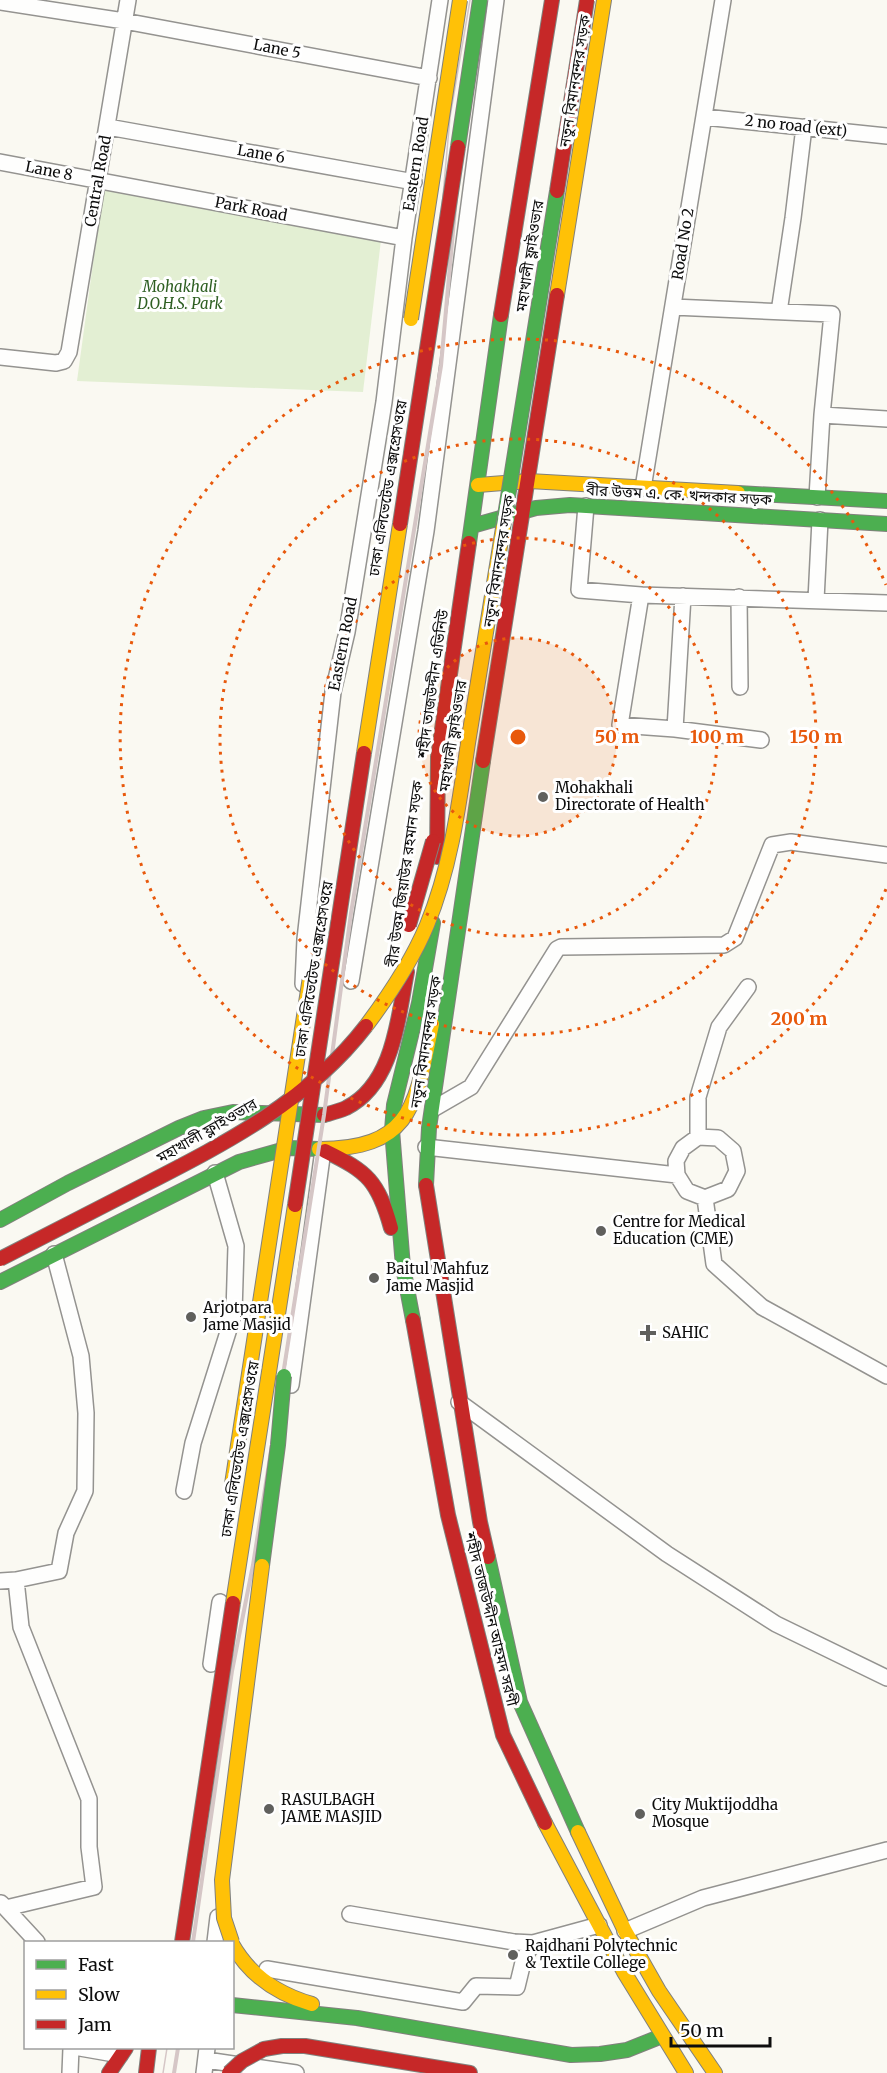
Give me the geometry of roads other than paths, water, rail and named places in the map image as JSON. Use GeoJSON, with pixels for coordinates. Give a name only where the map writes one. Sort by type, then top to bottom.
{"type":"FeatureCollection","features":[{"type":"Feature","properties":{"kind":"main road"},"geometry":{"type":"LineString","coordinates":[[410,330],[460,0]]}},
{"type":"Feature","properties":{"kind":"main road","name":"ঢাকা এলিভেটেড এক্সপ্রেসওয়ে"},"geometry":{"type":"LineString","coordinates":[[182,1941],[480,0]]}},
{"type":"Feature","properties":{"kind":"main road"},"geometry":{"type":"LineString","coordinates":[[472,526],[508,267],[552,0]]}},
{"type":"Feature","properties":{"kind":"main road","name":"মহাখালী ফ্লাইওভার"},"geometry":{"type":"LineString","coordinates":[[0,1258],[221,1145],[259,1122],[312,1084],[356,1037],[375,1012],[406,968],[427,927],[442,886],[459,802],[587,0]]}},
{"type":"Feature","properties":{"kind":"main road","name":"নতুন বিমানবন্দর সড়ক"},"geometry":{"type":"LineString","coordinates":[[426,1147],[490,712],[529,481],[604,0]]}},
{"type":"Feature","properties":{"kind":"main road"},"geometry":{"type":"LineString","coordinates":[[484,538],[495,468]]}},
{"type":"Feature","properties":{"kind":"main road","name":"বীর উত্তম এ. কে. খন্দকার সড়ক"},"geometry":{"type":"LineString","coordinates":[[478,485],[529,481],[887,501]]}},
{"type":"Feature","properties":{"kind":"main road","name":"বীর উত্তম এ. কে. খন্দকার সড়ক"},"geometry":{"type":"LineString","coordinates":[[472,526],[524,511],[555,506],[887,524]]}},
{"type":"Feature","properties":{"kind":"main road","name":"শহীদ তাজউদ্দীন এভিনিউ"},"geometry":{"type":"LineString","coordinates":[[392,1130],[394,1105],[420,1003],[431,942],[437,881],[438,757],[472,526]]}},
{"type":"Feature","properties":{"kind":"main road","name":"মহাখালী ফ্লাইওভার"},"geometry":{"type":"LineString","coordinates":[[401,941],[409,925],[435,832],[480,562]]}},
{"type":"Feature","properties":{"kind":"main road","name":"বীর উত্তম জিয়াউর রহমান সড়ক"},"geometry":{"type":"LineString","coordinates":[[0,1220],[68,1183],[204,1118],[233,1112],[324,1115],[340,1112],[356,1104],[370,1091],[383,1069],[414,941],[438,757]]}},
{"type":"Feature","properties":{"kind":"main road","name":"ঢাকা এলিভেটেড এক্সপ্রেসওয়ে"},"geometry":{"type":"LineString","coordinates":[[231,1493],[327,872]]}},
{"type":"Feature","properties":{"kind":"main road"},"geometry":{"type":"LineString","coordinates":[[321,1150],[341,1150],[358,1146],[392,1130],[405,1118],[416,1093],[445,966],[454,913],[467,874]]}},
{"type":"Feature","properties":{"kind":"main road"},"geometry":{"type":"LineString","coordinates":[[279,1089],[338,1032]]}},
{"type":"Feature","properties":{"kind":"main road","name":"মহাখালী ফ্লাইওভার"},"geometry":{"type":"LineString","coordinates":[[217,1130],[262,1102]]}},
{"type":"Feature","properties":{"kind":"main road","name":"শহীদ তাজউদ্দীন আহমদ সরণী"},"geometry":{"type":"LineString","coordinates":[[392,1130],[403,1267],[448,1515],[503,1735],[549,1832],[624,1972],[686,2073]]}},
{"type":"Feature","properties":{"kind":"main road"},"geometry":{"type":"LineString","coordinates":[[0,1281],[215,1173],[264,1152],[307,1146],[321,1150],[364,1171],[374,1183],[386,1208],[403,1267]]}},
{"type":"Feature","properties":{"kind":"main road","name":"শহীদ তাজউদ্দীন আহমদ সরণী"},"geometry":{"type":"LineString","coordinates":[[426,1147],[427,1200],[459,1402],[480,1522],[520,1702],[625,1930],[659,1991],[715,2073]]}},
{"type":"Feature","properties":{"kind":"main road"},"geometry":{"type":"LineString","coordinates":[[231,1941],[224,1918],[222,1880],[282,1403],[286,1313],[283,1284]]}},
{"type":"Feature","properties":{"kind":"main road"},"geometry":{"type":"LineString","coordinates":[[205,1671],[217,1588]]}},
{"type":"Feature","properties":{"kind":"main road"},"geometry":{"type":"LineString","coordinates":[[234,1946],[249,1970],[270,1987],[299,2001],[357,2018]]}},
{"type":"Feature","properties":{"kind":"main road"},"geometry":{"type":"LineString","coordinates":[[234,2005],[357,2018],[571,2055],[627,2050],[662,2036]]}},
{"type":"Feature","properties":{"kind":"main road"},"geometry":{"type":"LineString","coordinates":[[229,2073],[242,2061],[264,2049],[282,2046],[305,2046],[470,2073]]}},
{"type":"Feature","properties":{"kind":"main road"},"geometry":{"type":"LineString","coordinates":[[108,2073],[123,2051]]}},
{"type":"Feature","properties":{"kind":"street","name":"Central Road"},"geometry":{"type":"LineString","coordinates":[[0,357],[56,363],[64,361],[69,352],[128,0]]}},
{"type":"Feature","properties":{"kind":"street","name":"Eastern Road"},"geometry":{"type":"LineString","coordinates":[[297,1113],[305,939],[333,692],[346,632],[380,425],[404,238],[440,0]]}},
{"type":"Feature","properties":{"kind":"street"},"geometry":{"type":"LineString","coordinates":[[351,981],[426,531],[496,0]]}},
{"type":"Feature","properties":{"kind":"street","name":"Road No 2"},"geometry":{"type":"LineString","coordinates":[[643,488],[723,0]]}},
{"type":"Feature","properties":{"kind":"street","name":"Lane 5"},"geometry":{"type":"LineString","coordinates":[[0,2],[124,21],[429,78]]}},
{"type":"Feature","properties":{"kind":"street","name":"2 no road (ext)"},"geometry":{"type":"LineString","coordinates":[[704,117],[887,136]]}},
{"type":"Feature","properties":{"kind":"street","name":"Lane 6"},"geometry":{"type":"LineString","coordinates":[[108,127],[414,182]]}},
{"type":"Feature","properties":{"kind":"street"},"geometry":{"type":"LineString","coordinates":[[779,312],[804,127]]}},
{"type":"Feature","properties":{"kind":"street","name":"Lane 8"},"geometry":{"type":"LineString","coordinates":[[0,162],[97,181]]}},
{"type":"Feature","properties":{"kind":"street","name":"Park Road"},"geometry":{"type":"LineString","coordinates":[[97,181],[404,238]]}},
{"type":"Feature","properties":{"kind":"street"},"geometry":{"type":"LineString","coordinates":[[673,307],[832,314],[817,497]]}},
{"type":"Feature","properties":{"kind":"street"},"geometry":{"type":"LineString","coordinates":[[822,415],[887,419]]}},
{"type":"Feature","properties":{"kind":"street"},"geometry":{"type":"LineString","coordinates":[[586,506],[579,590],[641,595],[887,603]]}},
{"type":"Feature","properties":{"kind":"street"},"geometry":{"type":"LineString","coordinates":[[816,600],[820,520]]}},
{"type":"Feature","properties":{"kind":"street"},"geometry":{"type":"LineString","coordinates":[[641,595],[620,725],[675,729],[761,740]]}},
{"type":"Feature","properties":{"kind":"street"},"geometry":{"type":"LineString","coordinates":[[675,729],[683,596]]}},
{"type":"Feature","properties":{"kind":"street"},"geometry":{"type":"LineString","coordinates":[[739,597],[740,687]]}},
{"type":"Feature","properties":{"kind":"street"},"geometry":{"type":"LineString","coordinates":[[433,1109],[471,1087],[557,949],[561,947],[724,945],[735,938],[771,845],[791,842],[887,855]]}},
{"type":"Feature","properties":{"kind":"street"},"geometry":{"type":"LineString","coordinates":[[698,1137],[698,1097],[719,1027],[748,987]]}},
{"type":"Feature","properties":{"kind":"street"},"geometry":{"type":"LineString","coordinates":[[698,1137],[718,1138],[733,1151],[737,1171],[728,1189],[705,1198],[687,1191],[677,1175],[676,1161],[682,1148],[698,1137]]}},
{"type":"Feature","properties":{"kind":"street"},"geometry":{"type":"LineString","coordinates":[[169,1941],[196,1797],[214,1638],[291,1187],[300,1147]]}},
{"type":"Feature","properties":{"kind":"street"},"geometry":{"type":"LineString","coordinates":[[426,1147],[677,1175]]}},
{"type":"Feature","properties":{"kind":"street"},"geometry":{"type":"LineString","coordinates":[[215,1941],[321,1150]]}},
{"type":"Feature","properties":{"kind":"street"},"geometry":{"type":"LineString","coordinates":[[184,1491],[193,1443],[234,1313],[236,1246],[215,1173]]}},
{"type":"Feature","properties":{"kind":"street"},"geometry":{"type":"LineString","coordinates":[[705,1198],[714,1264],[762,1307],[887,1376]]}},
{"type":"Feature","properties":{"kind":"street"},"geometry":{"type":"LineString","coordinates":[[3,1906],[94,1887],[88,1847],[88,1799],[21,1627],[8,1580],[59,1571],[66,1533],[85,1491],[86,1413],[81,1356],[54,1254]]}},
{"type":"Feature","properties":{"kind":"street"},"geometry":{"type":"LineString","coordinates":[[0,1258],[16,1272]]}},
{"type":"Feature","properties":{"kind":"street"},"geometry":{"type":"LineString","coordinates":[[459,1402],[667,1554],[776,1624],[887,1678]]}},
{"type":"Feature","properties":{"kind":"street"},"geometry":{"type":"LineString","coordinates":[[625,1930],[703,1898],[887,1850]]}},
{"type":"Feature","properties":{"kind":"street"},"geometry":{"type":"LineString","coordinates":[[3,1906],[36,1941]]}},
{"type":"Feature","properties":{"kind":"street"},"geometry":{"type":"LineString","coordinates":[[350,1914],[514,1942],[533,1943],[599,1925]]}},
{"type":"Feature","properties":{"kind":"street"},"geometry":{"type":"LineString","coordinates":[[267,1969],[463,2002],[476,1986],[517,1987],[524,1958],[533,1943]]}},
{"type":"Feature","properties":{"kind":"street"},"geometry":{"type":"LineString","coordinates":[[70,2073],[71,2049]]}},
{"type":"Feature","properties":{"kind":"street"},"geometry":{"type":"LineString","coordinates":[[94,2049],[123,2051]]}},
{"type":"Feature","properties":{"kind":"street"},"geometry":{"type":"LineString","coordinates":[[144,2073],[148,2049]]}},
{"type":"Feature","properties":{"kind":"street"},"geometry":{"type":"LineString","coordinates":[[206,2060],[296,2073]]}},
{"type":"Feature","properties":{"kind":"tram line"},"geometry":{"type":"LineString","coordinates":[[181,1941],[219,1669],[240,1563],[284,1277],[313,1114],[338,911],[428,364],[450,117],[470,0]]}},
{"type":"Feature","properties":{"kind":"tram line"},"geometry":{"type":"LineString","coordinates":[[163,2073],[167,2049]]}},
{"type":"Feature","properties":{"kind":"railway"},"geometry":{"type":"LineString","coordinates":[[193,1941],[232,1671],[253,1565],[324,1115],[351,913],[441,366],[463,119],[484,0]]}},
{"type":"Feature","properties":{"kind":"railway"},"geometry":{"type":"LineString","coordinates":[[174,2073],[178,2049]]}},
{"type":"Feature","properties":{"kind":"place","name":"Mohakhali Directorate of Health"},"geometry":{"type":"Point","coordinates":[543,797]}},
{"type":"Feature","properties":{"kind":"place","name":"Centre for Medical Education (CME)"},"geometry":{"type":"Point","coordinates":[601,1231]}},
{"type":"Feature","properties":{"kind":"place","name":"Baitul Mahfuz Jame Masjid"},"geometry":{"type":"Point","coordinates":[374,1278]}},
{"type":"Feature","properties":{"kind":"place","name":"Arjotpara Jame Masjid"},"geometry":{"type":"Point","coordinates":[191,1317]}},
{"type":"Feature","properties":{"kind":"place","name":"SAHIC"},"geometry":{"type":"Point","coordinates":[648,1333]}},
{"type":"Feature","properties":{"kind":"place","name":"RASULBAGH JAME MASJID"},"geometry":{"type":"Point","coordinates":[269,1809]}},
{"type":"Feature","properties":{"kind":"place","name":"City Muktijoddha Mosque"},"geometry":{"type":"Point","coordinates":[640,1814]}},
{"type":"Feature","properties":{"kind":"place","name":"Rajdhani Polytechnic & Textile College"},"geometry":{"type":"Point","coordinates":[513,1955]}},
{"type":"Feature","properties":{"kind":"park label","name":"Mohakhali D.O.H.S. Park"},"geometry":{"type":"Point","coordinates":[180,296]}}]}
